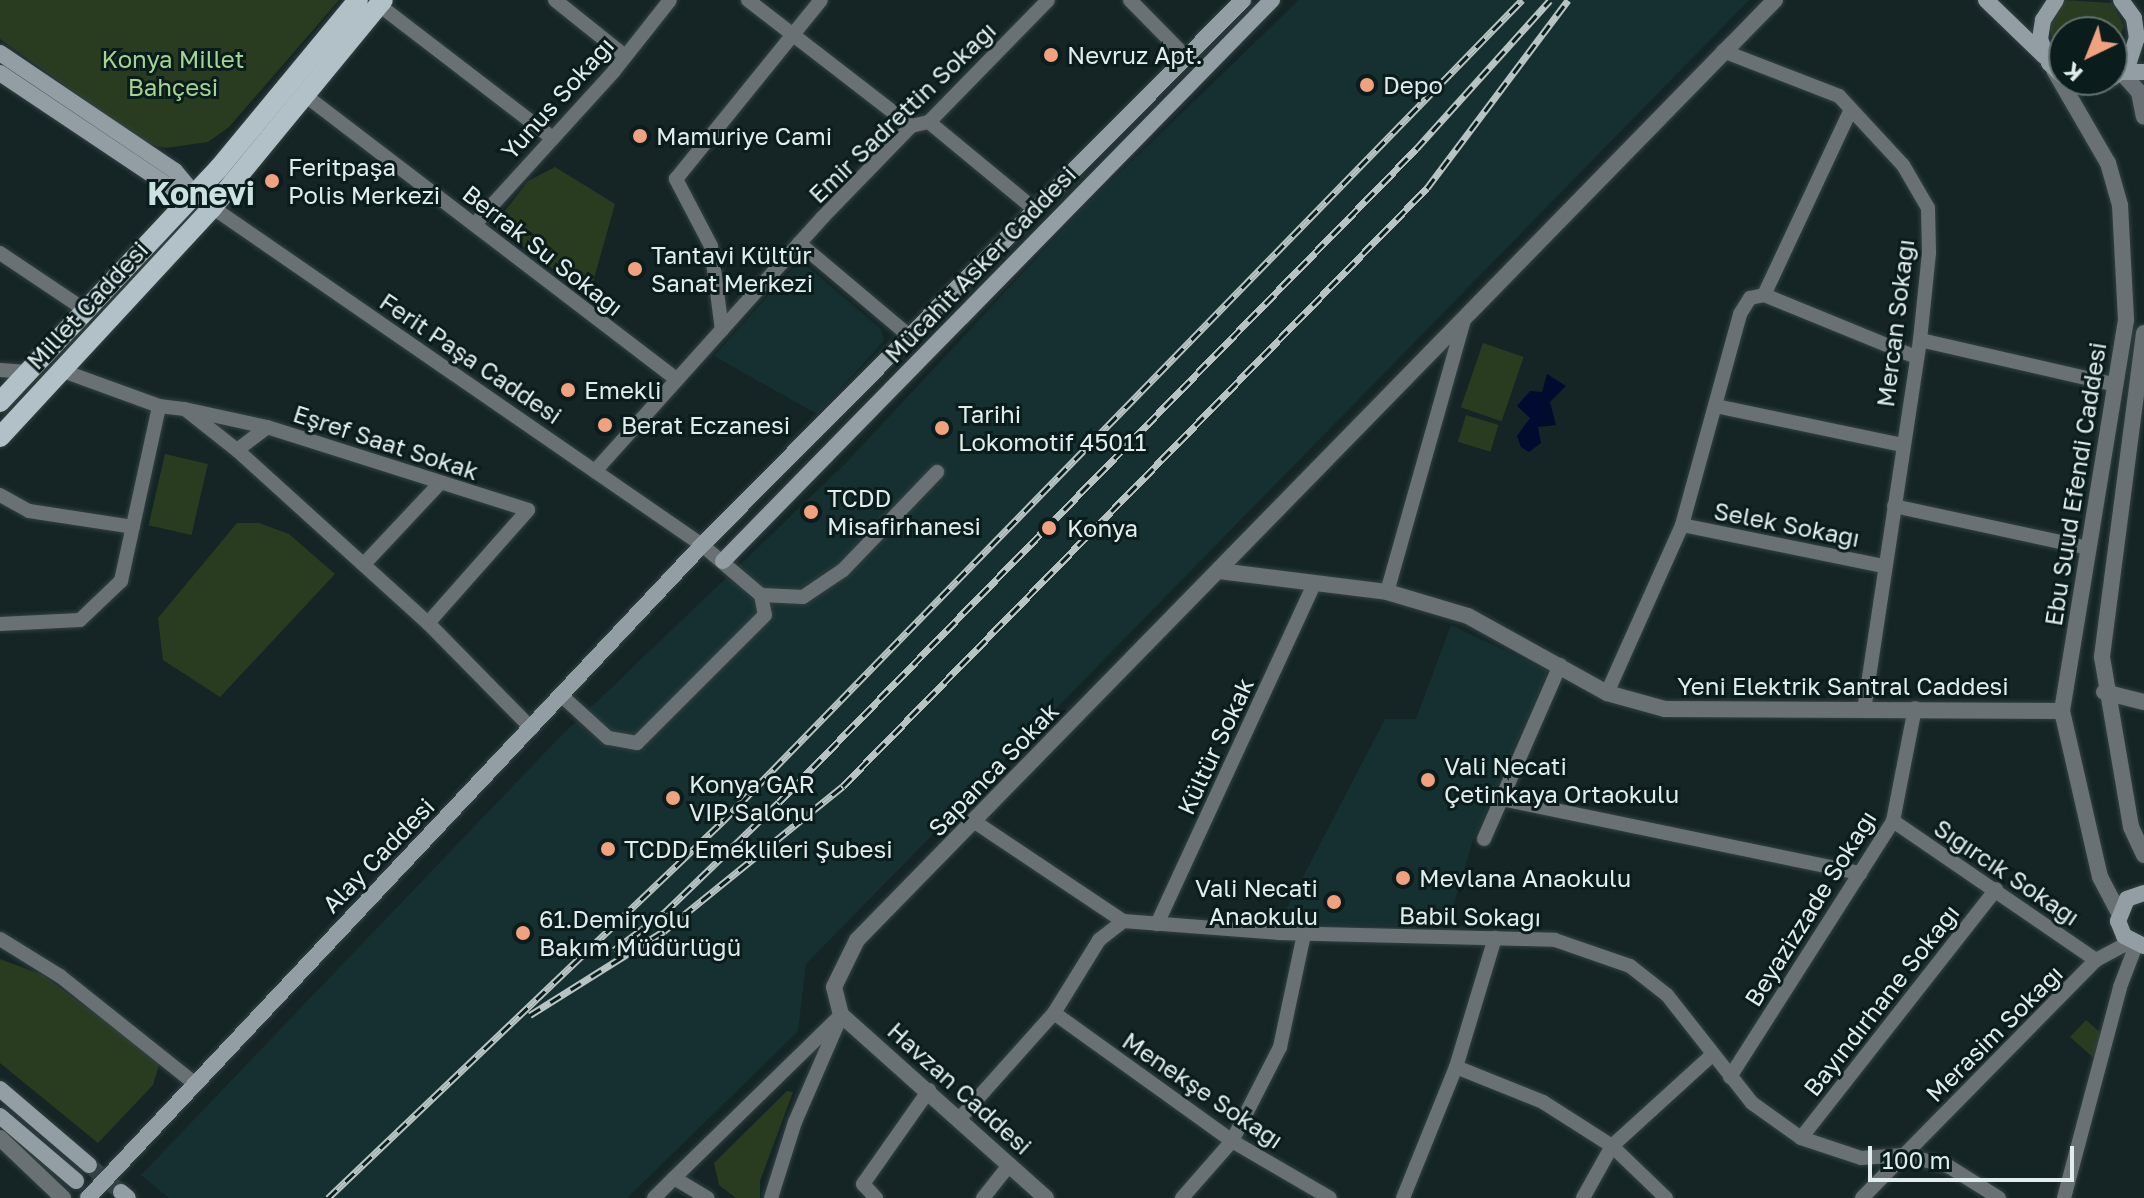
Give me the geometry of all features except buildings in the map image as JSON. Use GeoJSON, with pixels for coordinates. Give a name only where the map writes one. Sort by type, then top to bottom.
{"type":"FeatureCollection","features":[{"type":"Feature","properties":{"kind":"main road","name":"Millet Caddesi"},"geometry":{"type":"LineString","coordinates":[[0,402],[194,194],[358,0]]}},
{"type":"Feature","properties":{"kind":"main road","name":"Mücahit Asker Caddesi"},"geometry":{"type":"LineString","coordinates":[[702,545],[907,334],[1243,0]]}},
{"type":"Feature","properties":{"kind":"main road","name":"Mücahit Asker Caddesi"},"geometry":{"type":"LineString","coordinates":[[723,561],[1272,0]]}},
{"type":"Feature","properties":{"kind":"main road"},"geometry":{"type":"LineString","coordinates":[[1986,0],[2048,62]]}},
{"type":"Feature","properties":{"kind":"main road"},"geometry":{"type":"LineString","coordinates":[[2048,50],[2041,29],[2056,0]]}},
{"type":"Feature","properties":{"kind":"main road"},"geometry":{"type":"LineString","coordinates":[[2123,1],[2144,11]]}},
{"type":"Feature","properties":{"kind":"main road"},"geometry":{"type":"LineString","coordinates":[[2123,1],[2137,38],[2128,53]]}},
{"type":"Feature","properties":{"kind":"main road","name":"Millet Caddesi"},"geometry":{"type":"LineString","coordinates":[[0,437],[212,208],[381,3]]}},
{"type":"Feature","properties":{"kind":"main road","name":"Ferit Paşa Caddesi"},"geometry":{"type":"LineString","coordinates":[[0,53],[175,171],[194,194]]}},
{"type":"Feature","properties":{"kind":"main road","name":"Ferit Paşa Caddesi"},"geometry":{"type":"LineString","coordinates":[[0,73],[178,192],[194,194]]}},
{"type":"Feature","properties":{"kind":"main road","name":"Alay Caddesi"},"geometry":{"type":"LineString","coordinates":[[88,1198],[563,697],[702,545]]}},
{"type":"Feature","properties":{"kind":"main road"},"geometry":{"type":"LineString","coordinates":[[2139,945],[2120,929],[2119,913],[2127,899],[2144,893]]}},
{"type":"Feature","properties":{"kind":"main road"},"geometry":{"type":"LineString","coordinates":[[0,1089],[89,1165]]}},
{"type":"Feature","properties":{"kind":"main road"},"geometry":{"type":"LineString","coordinates":[[0,1116],[76,1181]]}},
{"type":"Feature","properties":{"kind":"street"},"geometry":{"type":"LineString","coordinates":[[555,0],[625,56]]}},
{"type":"Feature","properties":{"kind":"street","name":"Yunus Sokağı"},"geometry":{"type":"LineString","coordinates":[[475,224],[625,56],[670,0]]}},
{"type":"Feature","properties":{"kind":"street"},"geometry":{"type":"LineString","coordinates":[[748,0],[911,126]]}},
{"type":"Feature","properties":{"kind":"street"},"geometry":{"type":"LineString","coordinates":[[722,330],[711,246],[676,179],[821,0]]}},
{"type":"Feature","properties":{"kind":"street","name":"Emir Sadrettin Sokağı"},"geometry":{"type":"LineString","coordinates":[[595,471],[799,243],[911,126],[929,122],[1048,0]]}},
{"type":"Feature","properties":{"kind":"street"},"geometry":{"type":"LineString","coordinates":[[1130,0],[1187,58]]}},
{"type":"Feature","properties":{"kind":"street","name":"Sapanca Sokak"},"geometry":{"type":"LineString","coordinates":[[841,1015],[834,987],[857,940],[1775,0]]}},
{"type":"Feature","properties":{"kind":"street"},"geometry":{"type":"LineString","coordinates":[[381,3],[551,137]]}},
{"type":"Feature","properties":{"kind":"street","name":"Mercan Sokağı"},"geometry":{"type":"LineString","coordinates":[[1723,51],[1839,96],[1903,165],[1928,208],[1929,253],[1920,340],[1864,709]]}},
{"type":"Feature","properties":{"kind":"street"},"geometry":{"type":"LineString","coordinates":[[2128,85],[2139,92],[2144,117]]}},
{"type":"Feature","properties":{"kind":"street","name":"Berrak Su Sokağı"},"geometry":{"type":"LineString","coordinates":[[306,96],[677,380]]}},
{"type":"Feature","properties":{"kind":"street","name":"Ebu Suud Efendi Caddesi"},"geometry":{"type":"LineString","coordinates":[[2070,96],[2108,163],[2120,205],[2126,320],[2062,711],[2100,877],[2119,913]]}},
{"type":"Feature","properties":{"kind":"street"},"geometry":{"type":"LineString","coordinates":[[1764,295],[1851,109]]}},
{"type":"Feature","properties":{"kind":"street"},"geometry":{"type":"LineString","coordinates":[[929,122],[1033,208]]}},
{"type":"Feature","properties":{"kind":"street","name":"Ferit Paşa Caddesi"},"geometry":{"type":"LineString","coordinates":[[194,194],[702,545],[761,595]]}},
{"type":"Feature","properties":{"kind":"street"},"geometry":{"type":"LineString","coordinates":[[799,243],[907,334]]}},
{"type":"Feature","properties":{"kind":"street"},"geometry":{"type":"LineString","coordinates":[[0,253],[85,310]]}},
{"type":"Feature","properties":{"kind":"street"},"geometry":{"type":"LineString","coordinates":[[1607,693],[1682,525],[1740,314],[1750,298],[1764,295],[1916,357]]}},
{"type":"Feature","properties":{"kind":"street"},"geometry":{"type":"LineString","coordinates":[[1387,592],[1464,316]]}},
{"type":"Feature","properties":{"kind":"street","name":"Ebu Suud Efendi Caddesi"},"geometry":{"type":"LineString","coordinates":[[2144,333],[2102,657],[2104,692],[2131,827],[2144,855]]}},
{"type":"Feature","properties":{"kind":"street"},"geometry":{"type":"LineString","coordinates":[[1920,340],[2116,385]]}},
{"type":"Feature","properties":{"kind":"street"},"geometry":{"type":"LineString","coordinates":[[0,370],[27,372]]}},
{"type":"Feature","properties":{"kind":"street"},"geometry":{"type":"LineString","coordinates":[[63,371],[159,406],[267,427]]}},
{"type":"Feature","properties":{"kind":"street"},"geometry":{"type":"LineString","coordinates":[[0,624],[80,620],[121,581],[159,406]]}},
{"type":"Feature","properties":{"kind":"street"},"geometry":{"type":"LineString","coordinates":[[1716,406],[1902,445]]}},
{"type":"Feature","properties":{"kind":"street"},"geometry":{"type":"LineString","coordinates":[[185,409],[237,450],[428,623],[532,729]]}},
{"type":"Feature","properties":{"kind":"street","name":"Eşref Saat Sokak"},"geometry":{"type":"LineString","coordinates":[[237,450],[267,427],[528,510],[428,623]]}},
{"type":"Feature","properties":{"kind":"street"},"geometry":{"type":"LineString","coordinates":[[563,697],[608,738],[637,743],[765,615],[761,595],[803,597],[843,570],[937,472]]}},
{"type":"Feature","properties":{"kind":"street"},"geometry":{"type":"LineString","coordinates":[[364,564],[439,484]]}},
{"type":"Feature","properties":{"kind":"street"},"geometry":{"type":"LineString","coordinates":[[0,495],[29,511],[133,527]]}},
{"type":"Feature","properties":{"kind":"street"},"geometry":{"type":"LineString","coordinates":[[1894,506],[2088,548]]}},
{"type":"Feature","properties":{"kind":"street","name":"Selek Sokağı"},"geometry":{"type":"LineString","coordinates":[[1682,525],[1884,566]]}},
{"type":"Feature","properties":{"kind":"street","name":"Yeni Elektrik Santral Caddesi"},"geometry":{"type":"LineString","coordinates":[[1219,571],[1313,586],[1387,592],[1468,616],[1607,693],[1665,709],[2062,711]]}},
{"type":"Feature","properties":{"kind":"street","name":"Kültür Sokak"},"geometry":{"type":"LineString","coordinates":[[1157,924],[1313,586]]}},
{"type":"Feature","properties":{"kind":"street"},"geometry":{"type":"LineString","coordinates":[[1484,839],[1560,665]]}},
{"type":"Feature","properties":{"kind":"street"},"geometry":{"type":"LineString","coordinates":[[2104,692],[2144,702]]}},
{"type":"Feature","properties":{"kind":"street","name":"Beyazizzade Sokağı"},"geometry":{"type":"LineString","coordinates":[[1730,1077],[1893,821],[1915,708]]}},
{"type":"Feature","properties":{"kind":"street"},"geometry":{"type":"LineString","coordinates":[[1502,799],[1860,873]]}},
{"type":"Feature","properties":{"kind":"street","name":"Sığırcık Sokağı"},"geometry":{"type":"LineString","coordinates":[[1893,821],[2096,960]]}},
{"type":"Feature","properties":{"kind":"street","name":"Babil Sokağı"},"geometry":{"type":"LineString","coordinates":[[975,822],[1123,921],[1304,934],[1555,940],[1630,966],[1667,995],[1752,1103],[1801,1138],[1861,1158],[1904,1155],[1948,1166],[1999,1198]]}},
{"type":"Feature","properties":{"kind":"street","name":"Bayındırhane Sokağı"},"geometry":{"type":"LineString","coordinates":[[1801,1138],[1996,889]]}},
{"type":"Feature","properties":{"kind":"street"},"geometry":{"type":"LineString","coordinates":[[961,1117],[1054,1013],[1099,940],[1123,921]]}},
{"type":"Feature","properties":{"kind":"street"},"geometry":{"type":"LineString","coordinates":[[1182,1198],[1232,1141],[1280,1047],[1304,934]]}},
{"type":"Feature","properties":{"kind":"street"},"geometry":{"type":"LineString","coordinates":[[1403,1198],[1456,1067],[1495,938]]}},
{"type":"Feature","properties":{"kind":"street"},"geometry":{"type":"LineString","coordinates":[[0,939],[60,976],[194,1083]]}},
{"type":"Feature","properties":{"kind":"street"},"geometry":{"type":"LineString","coordinates":[[2064,1198],[2120,987],[2139,945]]}},
{"type":"Feature","properties":{"kind":"street","name":"Merasim Sokağı"},"geometry":{"type":"LineString","coordinates":[[1862,1198],[2096,960],[2139,945]]}},
{"type":"Feature","properties":{"kind":"street","name":"Menekşe Sokağı"},"geometry":{"type":"LineString","coordinates":[[1054,1013],[1232,1141],[1330,1198]]}},
{"type":"Feature","properties":{"kind":"street"},"geometry":{"type":"LineString","coordinates":[[654,1198],[841,1015]]}},
{"type":"Feature","properties":{"kind":"street"},"geometry":{"type":"LineString","coordinates":[[771,1198],[795,1122],[841,1015]]}},
{"type":"Feature","properties":{"kind":"street","name":"Havzan Caddesi"},"geometry":{"type":"LineString","coordinates":[[841,1015],[961,1117],[1046,1198]]}},
{"type":"Feature","properties":{"kind":"street"},"geometry":{"type":"LineString","coordinates":[[1583,1198],[1612,1146],[1712,1055]]}},
{"type":"Feature","properties":{"kind":"street"},"geometry":{"type":"LineString","coordinates":[[1456,1067],[1543,1102],[1612,1146],[1666,1198]]}},
{"type":"Feature","properties":{"kind":"street"},"geometry":{"type":"LineString","coordinates":[[876,1198],[863,1184],[929,1090]]}},
{"type":"Feature","properties":{"kind":"street"},"geometry":{"type":"LineString","coordinates":[[0,1138],[63,1198]]}},
{"type":"Feature","properties":{"kind":"street"},"geometry":{"type":"LineString","coordinates":[[983,1198],[1010,1164]]}},
{"type":"Feature","properties":{"kind":"street"},"geometry":{"type":"LineString","coordinates":[[674,1178],[707,1198]]}},
{"type":"Feature","properties":{"kind":"shaded area"},"geometry":{"type":"Polygon","coordinates":[[[1299,0],[1749,0],[806,964],[798,1031],[627,1198],[169,1198],[141,1175],[558,739],[846,463],[1084,207],[1299,0]]]}},
{"type":"Feature","properties":{"kind":"shaded area"},"geometry":{"type":"Polygon","coordinates":[[[805,264],[881,329],[884,341],[817,414],[714,356],[792,269],[805,264]]]}},
{"type":"Feature","properties":{"kind":"shaded area","name":"Vali Necati Çetinkaya Ortaokulu"},"geometry":{"type":"Polygon","coordinates":[[[1451,625],[1548,671],[1473,840],[1447,926],[1278,925],[1385,719],[1416,719],[1451,625]]]}},
{"type":"Feature","properties":{"kind":"green space","name":"Konya Millet Bahçesi"},"geometry":{"type":"Polygon","coordinates":[[[0,0],[339,0],[229,127],[208,142],[165,148],[145,143],[0,39],[0,0]]]}},
{"type":"Feature","properties":{"kind":"green space"},"geometry":{"type":"Polygon","coordinates":[[[2063,0],[2112,3],[2119,16],[2054,16],[2063,0]]]}},
{"type":"Feature","properties":{"kind":"green space"},"geometry":{"type":"Polygon","coordinates":[[[555,167],[615,204],[589,296],[494,225],[528,181],[555,167]]]}},
{"type":"Feature","properties":{"kind":"green space"},"geometry":{"type":"Polygon","coordinates":[[[1483,343],[1524,357],[1502,421],[1461,407],[1483,343]]]}},
{"type":"Feature","properties":{"kind":"green space"},"geometry":{"type":"Polygon","coordinates":[[[1466,415],[1499,425],[1490,452],[1458,442],[1466,415]]]}},
{"type":"Feature","properties":{"kind":"green space"},"geometry":{"type":"Polygon","coordinates":[[[165,454],[208,464],[191,535],[149,525],[165,454]]]}},
{"type":"Feature","properties":{"kind":"green space"},"geometry":{"type":"Polygon","coordinates":[[[237,523],[259,523],[289,534],[335,574],[220,697],[163,660],[158,618],[237,523]]]}},
{"type":"Feature","properties":{"kind":"green space"},"geometry":{"type":"Polygon","coordinates":[[[0,959],[43,975],[160,1062],[153,1085],[98,1143],[0,1063],[0,959]]]}},
{"type":"Feature","properties":{"kind":"green space"},"geometry":{"type":"Polygon","coordinates":[[[2086,1020],[2100,1032],[2096,1060],[2070,1037],[2086,1020]]]}},
{"type":"Feature","properties":{"kind":"green space"},"geometry":{"type":"Polygon","coordinates":[[[787,1091],[793,1092],[760,1181],[760,1198],[736,1198],[719,1185],[714,1163],[787,1091]]]}},
{"type":"Feature","properties":{"kind":"water"},"geometry":{"type":"Polygon","coordinates":[[[1547,374],[1566,386],[1550,402],[1556,425],[1538,427],[1541,443],[1529,452],[1521,447],[1517,436],[1530,418],[1517,406],[1530,391],[1542,392],[1547,374]]]}},
{"type":"Feature","properties":{"kind":"tunnel"},"geometry":{"type":"LineString","coordinates":[[89,1165],[121,1192]]}},
{"type":"Feature","properties":{"kind":"railway"},"geometry":{"type":"LineString","coordinates":[[328,1198],[723,821],[1522,0]]}},
{"type":"Feature","properties":{"kind":"railway"},"geometry":{"type":"LineString","coordinates":[[614,950],[665,912],[779,802],[1416,149],[1550,0]]}},
{"type":"Feature","properties":{"kind":"railway"},"geometry":{"type":"LineString","coordinates":[[530,1015],[664,931],[843,786],[1427,188],[1568,0]]}},
{"type":"Feature","properties":{"kind":"place","name":"Nevruz Apt."},"geometry":{"type":"Point","coordinates":[1051,55]}},
{"type":"Feature","properties":{"kind":"place","name":"Depo"},"geometry":{"type":"Point","coordinates":[1367,85]}},
{"type":"Feature","properties":{"kind":"place","name":"Mamuriye Cami"},"geometry":{"type":"Point","coordinates":[640,136]}},
{"type":"Feature","properties":{"kind":"place","name":"Feritpaşa Polis Merkezi"},"geometry":{"type":"Point","coordinates":[272,181]}},
{"type":"Feature","properties":{"kind":"place","name":"Tantavi Kültür Sanat Merkezi"},"geometry":{"type":"Point","coordinates":[635,269]}},
{"type":"Feature","properties":{"kind":"place","name":"Emekli"},"geometry":{"type":"Point","coordinates":[568,390]}},
{"type":"Feature","properties":{"kind":"place","name":"Berat Eczanesi"},"geometry":{"type":"Point","coordinates":[605,425]}},
{"type":"Feature","properties":{"kind":"place","name":"Tarihi Lokomotif 45011"},"geometry":{"type":"Point","coordinates":[942,428]}},
{"type":"Feature","properties":{"kind":"place","name":"TCDD Misafirhanesi"},"geometry":{"type":"Point","coordinates":[811,512]}},
{"type":"Feature","properties":{"kind":"place","name":"Konya"},"geometry":{"type":"Point","coordinates":[1049,528]}},
{"type":"Feature","properties":{"kind":"place","name":"Vali Necati Çetinkaya Ortaokulu"},"geometry":{"type":"Point","coordinates":[1428,780]}},
{"type":"Feature","properties":{"kind":"place","name":"Konya GAR VIP Salonu"},"geometry":{"type":"Point","coordinates":[673,798]}},
{"type":"Feature","properties":{"kind":"place","name":"TCDD Emeklileri Şubesi"},"geometry":{"type":"Point","coordinates":[608,849]}},
{"type":"Feature","properties":{"kind":"place","name":"Mevlana Anaokulu"},"geometry":{"type":"Point","coordinates":[1403,878]}},
{"type":"Feature","properties":{"kind":"place","name":"Vali Necati Anaokulu"},"geometry":{"type":"Point","coordinates":[1334,902]}},
{"type":"Feature","properties":{"kind":"place","name":"61.Demiryolu Bakım Müdürlüğü"},"geometry":{"type":"Point","coordinates":[523,933]}},
{"type":"Feature","properties":{"kind":"district","name":"Konevi"},"geometry":{"type":"Point","coordinates":[201,193]}}]}
